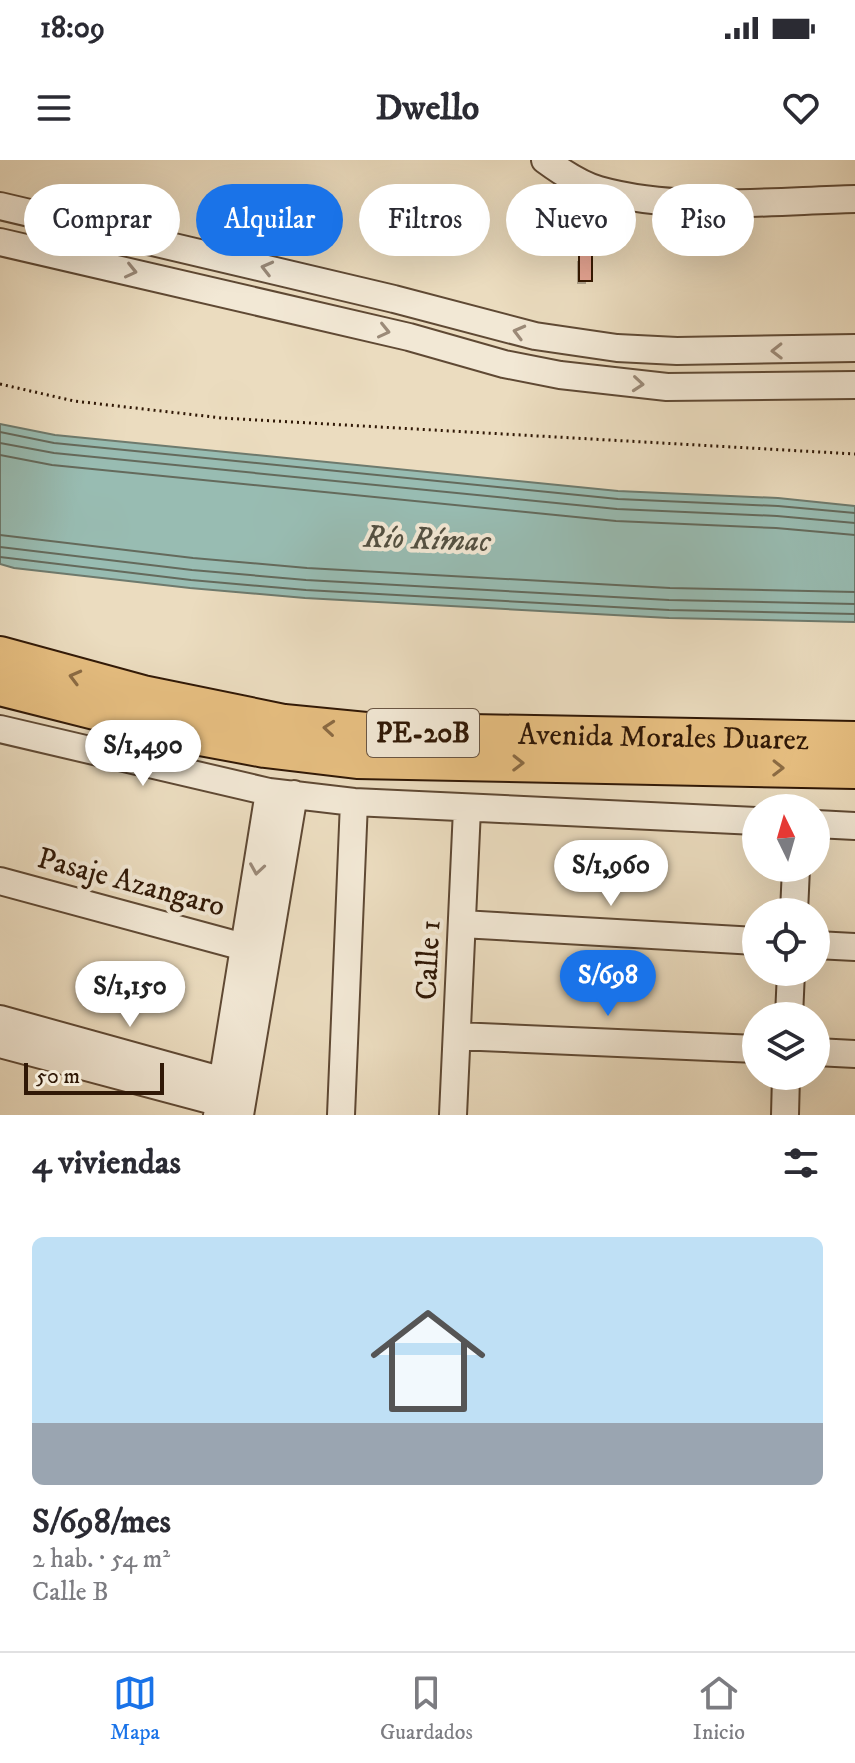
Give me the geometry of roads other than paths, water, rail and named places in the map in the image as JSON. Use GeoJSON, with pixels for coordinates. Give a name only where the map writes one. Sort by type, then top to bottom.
{"type":"FeatureCollection","features":[{"type":"Feature","properties":{"kind":"highway","name":"Avenida Morales Duarez"},"geometry":{"type":"LineString","coordinates":[[0,656],[143,695],[284,724],[366,732],[855,741]]}},
{"type":"Feature","properties":{"kind":"highway","name":"Avenida Morales Duarez"},"geometry":{"type":"LineString","coordinates":[[0,686],[190,734],[265,748],[357,759],[855,769]]}},
{"type":"Feature","properties":{"kind":"street"},"geometry":{"type":"LineString","coordinates":[[545,160],[596,189],[643,199],[701,202],[855,199]]}},
{"type":"Feature","properties":{"kind":"street"},"geometry":{"type":"LineString","coordinates":[[0,206],[535,336],[617,348],[677,351],[855,348]]}},
{"type":"Feature","properties":{"kind":"street"},"geometry":{"type":"LineString","coordinates":[[0,242],[193,285],[409,337],[504,364],[560,375],[667,387],[855,385]]}},
{"type":"Feature","properties":{"kind":"street"},"geometry":{"type":"LineString","coordinates":[[0,729],[282,793],[354,802],[742,820]]}},
{"type":"Feature","properties":{"kind":"street"},"geometry":{"type":"LineString","coordinates":[[231,1101],[244,947],[282,793]]}},
{"type":"Feature","properties":{"kind":"street"},"geometry":{"type":"LineString","coordinates":[[231,1101],[282,793]]}},
{"type":"Feature","properties":{"kind":"street"},"geometry":{"type":"LineString","coordinates":[[341,1115],[354,802]]}},
{"type":"Feature","properties":{"kind":"street","name":"Calle 1"},"geometry":{"type":"LineString","coordinates":[[453,1115],[467,809]]}},
{"type":"Feature","properties":{"kind":"street"},"geometry":{"type":"LineString","coordinates":[[830,825],[855,826]]}},
{"type":"Feature","properties":{"kind":"street","name":"Pasaje Azangaro"},"geometry":{"type":"LineString","coordinates":[[0,881],[244,947]]}},
{"type":"Feature","properties":{"kind":"street"},"geometry":{"type":"LineString","coordinates":[[462,924],[742,940]]}},
{"type":"Feature","properties":{"kind":"street"},"geometry":{"type":"LineString","coordinates":[[830,946],[855,947]]}},
{"type":"Feature","properties":{"kind":"street"},"geometry":{"type":"LineString","coordinates":[[0,1019],[231,1101]]}},
{"type":"Feature","properties":{"kind":"street"},"geometry":{"type":"LineString","coordinates":[[457,1036],[742,1048]]}},
{"type":"Feature","properties":{"kind":"street"},"geometry":{"type":"LineString","coordinates":[[0,1044],[178,1104],[231,1101]]}},
{"type":"Feature","properties":{"kind":"street"},"geometry":{"type":"LineString","coordinates":[[830,1053],[855,1054]]}},
{"type":"Feature","properties":{"kind":"street"},"geometry":{"type":"LineString","coordinates":[[785,1115],[786,1090]]}},
{"type":"Feature","properties":{"kind":"water","name":"Río Rímac"},"geometry":{"type":"Polygon","coordinates":[[[0,424],[55,435],[618,491],[778,498],[855,506],[855,622],[669,618],[305,598],[14,568],[0,564],[0,424]]]}}]}
